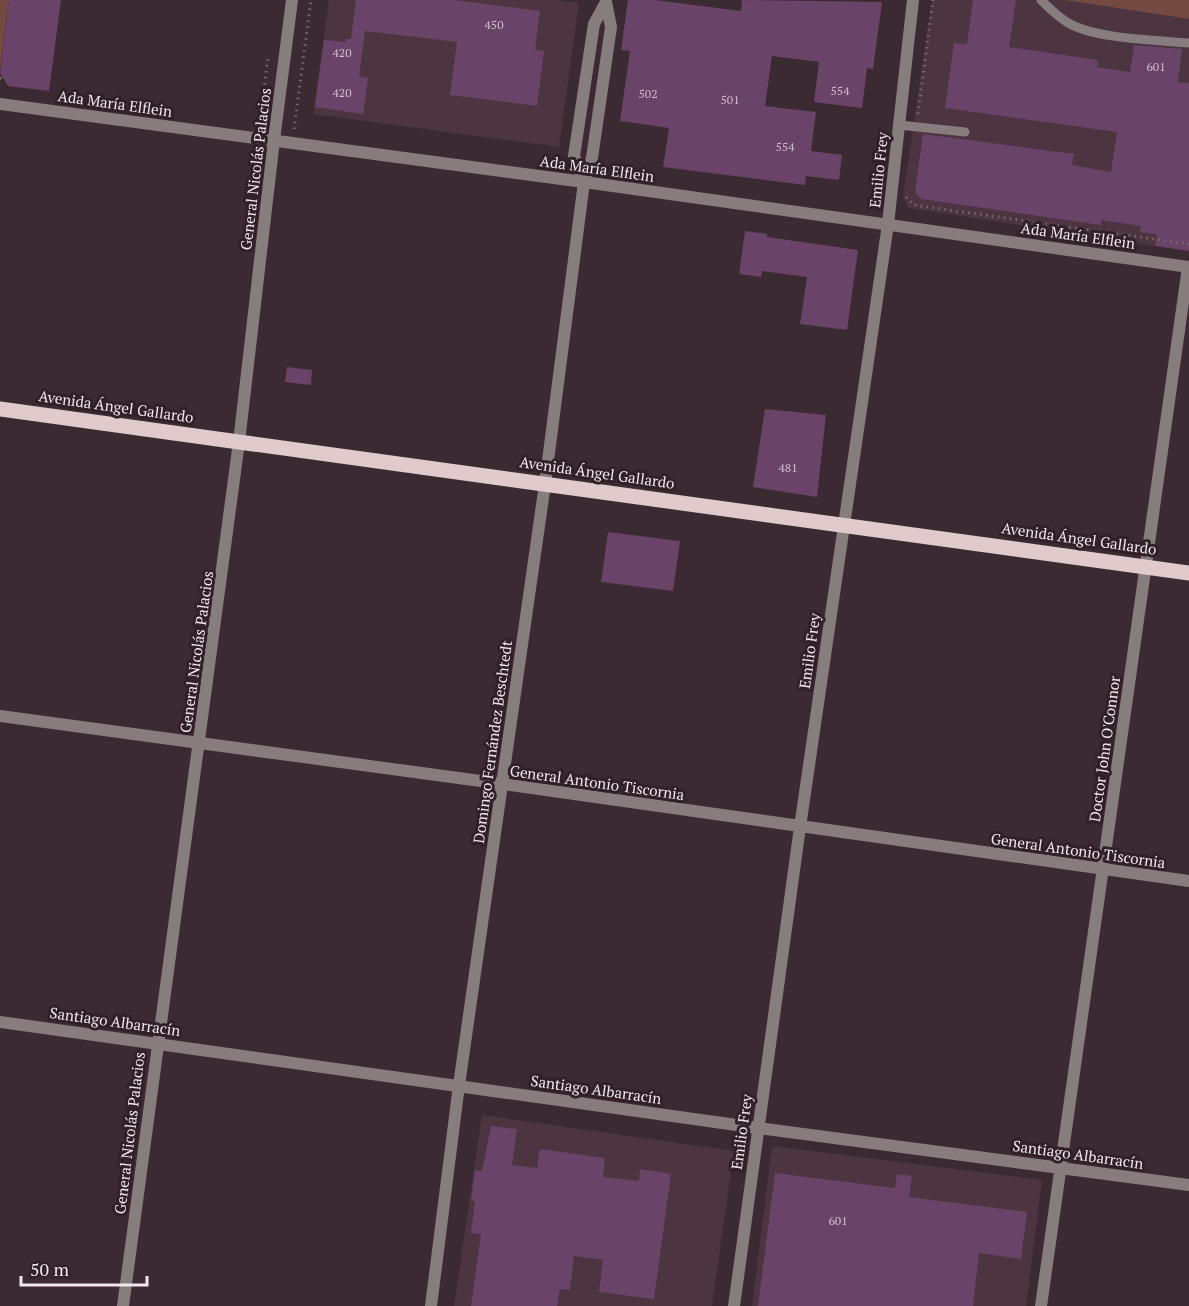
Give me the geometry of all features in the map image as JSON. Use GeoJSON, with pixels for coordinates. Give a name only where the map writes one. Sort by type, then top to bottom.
{"type":"FeatureCollection","features":[{"type":"Feature","properties":{"kind":"main road","name":"Avenida Ángel Gallardo"},"geometry":{"type":"LineString","coordinates":[[0,410],[1189,573]]}},
{"type":"Feature","properties":{"kind":"street","name":"General Nicolás Palacios"},"geometry":{"type":"LineString","coordinates":[[123,1306],[157,1043],[200,744],[292,0]]}},
{"type":"Feature","properties":{"kind":"street","name":"Emilio Frey"},"geometry":{"type":"LineString","coordinates":[[734,1306],[843,524],[888,224],[913,0]]}},
{"type":"Feature","properties":{"kind":"street","name":"Domingo Fernández Beschtedt"},"geometry":{"type":"LineString","coordinates":[[431,1306],[459,1085],[545,484],[584,182],[592,158],[611,27],[606,2],[594,24],[574,156],[584,182]]}},
{"type":"Feature","properties":{"kind":"street","name":"Ada María Elflein"},"geometry":{"type":"LineString","coordinates":[[0,104],[584,182],[1189,267]]}},
{"type":"Feature","properties":{"kind":"street","name":"Doctor John O'Connor"},"geometry":{"type":"LineString","coordinates":[[1041,1306],[1189,267]]}},
{"type":"Feature","properties":{"kind":"street","name":"General Antonio Tiscornia"},"geometry":{"type":"LineString","coordinates":[[0,716],[1189,881]]}},
{"type":"Feature","properties":{"kind":"street","name":"Santiago Albarracín"},"geometry":{"type":"LineString","coordinates":[[0,1022],[758,1128],[1189,1185]]}},
{"type":"Feature","properties":{"kind":"lane"},"geometry":{"type":"LineString","coordinates":[[1041,0],[1070,24],[1083,29],[1189,43]]}},
{"type":"Feature","properties":{"kind":"lane"},"geometry":{"type":"LineString","coordinates":[[899,125],[965,132]]}},
{"type":"Feature","properties":{"kind":"path"},"geometry":{"type":"LineString","coordinates":[[292,143],[311,0]]}},
{"type":"Feature","properties":{"kind":"path"},"geometry":{"type":"LineString","coordinates":[[916,127],[933,0]]}},
{"type":"Feature","properties":{"kind":"path"},"geometry":{"type":"LineString","coordinates":[[258,138],[268,58]]}},
{"type":"Feature","properties":{"kind":"path"},"geometry":{"type":"LineString","coordinates":[[905,192],[909,202],[914,205],[1189,244]]}},
{"type":"Feature","properties":{"kind":"shaded area"},"geometry":{"type":"Polygon","coordinates":[[[0,0],[9,0],[0,70],[0,0]]]}},
{"type":"Feature","properties":{"kind":"shaded area"},"geometry":{"type":"Polygon","coordinates":[[[329,0],[557,0],[579,3],[559,147],[313,114],[329,0]]]}},
{"type":"Feature","properties":{"kind":"shaded area"},"geometry":{"type":"Polygon","coordinates":[[[932,0],[1064,0],[1189,19],[1189,251],[908,208],[903,196],[932,0]]]}},
{"type":"Feature","properties":{"kind":"shaded area"},"geometry":{"type":"Polygon","coordinates":[[[1064,0],[1189,0],[1189,19],[1064,0]]]}},
{"type":"Feature","properties":{"kind":"shaded area"},"geometry":{"type":"Polygon","coordinates":[[[482,1115],[734,1151],[712,1306],[454,1306],[482,1115]]]}},
{"type":"Feature","properties":{"kind":"shaded area"},"geometry":{"type":"Polygon","coordinates":[[[772,1146],[1042,1180],[1026,1306],[752,1306],[772,1146]]]}},
{"type":"Feature","properties":{"kind":"building"},"geometry":{"type":"Polygon","coordinates":[[[9,0],[61,0],[49,91],[8,86],[0,73],[9,0]]]}},
{"type":"Feature","properties":{"kind":"building"},"geometry":{"type":"Polygon","coordinates":[[[356,0],[455,0],[540,11],[535,50],[544,51],[537,106],[450,95],[457,42],[365,31],[359,76],[368,78],[363,114],[315,107],[324,40],[346,42],[346,39],[351,39],[356,0]]]}},
{"type":"Feature","properties":{"kind":"building"},"geometry":{"type":"Polygon","coordinates":[[[628,0],[655,0],[741,11],[742,0],[882,2],[873,69],[867,68],[862,108],[814,102],[819,62],[772,56],[765,106],[816,112],[811,151],[842,155],[839,180],[806,176],[805,185],[663,167],[669,128],[620,121],[630,51],[621,50],[628,0]]]}},
{"type":"Feature","properties":{"kind":"building"},"geometry":{"type":"Polygon","coordinates":[[[973,0],[1016,0],[1009,47],[1098,60],[1097,67],[1130,72],[1134,45],[1182,49],[1178,82],[1189,83],[1189,251],[1155,246],[1157,234],[1140,232],[1141,226],[1101,220],[1101,225],[921,199],[915,192],[923,134],[1074,154],[1072,165],[1111,172],[1117,132],[945,108],[954,43],[967,44],[973,0]]]}},
{"type":"Feature","properties":{"kind":"building"},"geometry":{"type":"Polygon","coordinates":[[[745,231],[767,234],[767,237],[858,250],[847,330],[800,324],[807,277],[762,271],[761,277],[739,274],[745,231]]]}},
{"type":"Feature","properties":{"kind":"building"},"geometry":{"type":"Polygon","coordinates":[[[287,367],[312,370],[311,385],[285,382],[287,367]]]}},
{"type":"Feature","properties":{"kind":"building"},"geometry":{"type":"Polygon","coordinates":[[[765,409],[826,415],[817,497],[753,487],[765,409]]]}},
{"type":"Feature","properties":{"kind":"building"},"geometry":{"type":"Polygon","coordinates":[[[608,532],[680,541],[673,591],[601,582],[608,532]]]}},
{"type":"Feature","properties":{"kind":"building"},"geometry":{"type":"Polygon","coordinates":[[[491,1126],[517,1129],[512,1165],[537,1168],[540,1149],[605,1158],[603,1177],[639,1181],[640,1169],[671,1174],[654,1299],[599,1292],[603,1260],[574,1256],[570,1290],[560,1289],[557,1306],[471,1306],[481,1234],[471,1233],[475,1201],[471,1201],[475,1170],[482,1171],[491,1126]]]}},
{"type":"Feature","properties":{"kind":"building"},"geometry":{"type":"Polygon","coordinates":[[[775,1173],[895,1188],[897,1174],[912,1176],[909,1197],[1027,1212],[1021,1259],[979,1253],[973,1306],[758,1306],[775,1173]]]}}]}
